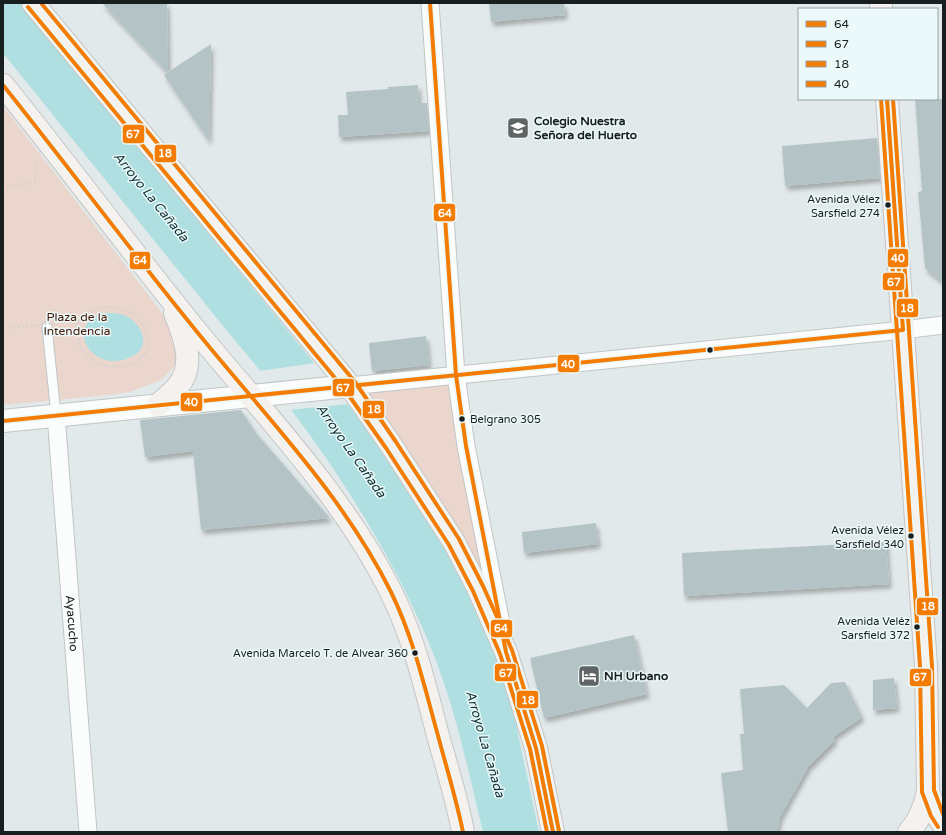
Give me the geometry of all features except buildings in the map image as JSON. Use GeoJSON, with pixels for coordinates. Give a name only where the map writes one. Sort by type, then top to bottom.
{"type":"FeatureCollection","features":[{"type":"Feature","properties":{"kind":"main road"},"geometry":{"type":"LineString","coordinates":[[33,3],[350,386],[392,445],[454,542],[478,588],[506,652],[536,748],[553,832]]}},
{"type":"Feature","properties":{"kind":"main road"},"geometry":{"type":"LineString","coordinates":[[3,85],[53,146],[168,296],[289,442],[334,501],[372,557],[392,594],[412,643],[463,832]]}},
{"type":"Feature","properties":{"kind":"main road"},"geometry":{"type":"LineString","coordinates":[[887,100],[926,666],[928,791],[926,804],[919,818],[909,832]]}},
{"type":"Feature","properties":{"kind":"main road"},"geometry":{"type":"LineString","coordinates":[[158,405],[179,386],[186,373],[188,355],[182,330],[168,296]]}},
{"type":"Feature","properties":{"kind":"main road"},"geometry":{"type":"LineString","coordinates":[[3,421],[350,386]]}},
{"type":"Feature","properties":{"kind":"main road"},"geometry":{"type":"LineString","coordinates":[[928,791],[936,814],[943,824]]}},
{"type":"Feature","properties":{"kind":"street"},"geometry":{"type":"LineString","coordinates":[[430,3],[456,375],[466,446],[506,652]]}},
{"type":"Feature","properties":{"kind":"street"},"geometry":{"type":"LineString","coordinates":[[350,386],[943,325]]}},
{"type":"Feature","properties":{"kind":"street","name":"Ayacucho"},"geometry":{"type":"LineString","coordinates":[[56,415],[88,832]]}},
{"type":"Feature","properties":{"kind":"lane"},"geometry":{"type":"LineString","coordinates":[[51,325],[56,415]]}},
{"type":"Feature","properties":{"kind":"path"},"geometry":{"type":"LineString","coordinates":[[3,187],[36,183],[36,160]]}},
{"type":"Feature","properties":{"kind":"path"},"geometry":{"type":"LineString","coordinates":[[3,328],[51,325],[77,321],[96,310],[108,307],[120,308],[133,314],[145,328],[148,335],[149,345],[146,353],[135,362],[118,368],[102,365],[91,360],[80,346],[77,336],[77,321]]}},
{"type":"Feature","properties":{"kind":"green space","name":"Plaza de la Intendencia"},"geometry":{"type":"Polygon","coordinates":[[[3,106],[162,313],[172,332],[177,349],[175,366],[161,380],[130,392],[3,405],[3,106]]]}},
{"type":"Feature","properties":{"kind":"green space"},"geometry":{"type":"Polygon","coordinates":[[[456,375],[506,652],[350,386],[456,375]]]}},
{"type":"Feature","properties":{"kind":"water","name":"Arroyo La Cañada"},"geometry":{"type":"Polygon","coordinates":[[[3,3],[21,3],[366,427],[431,522],[477,609],[504,680],[516,724],[539,832],[483,832],[458,729],[446,689],[423,628],[390,562],[338,476],[279,394],[3,53],[3,3]]]}},
{"type":"Feature","properties":{"kind":"water"},"geometry":{"type":"Polygon","coordinates":[[[102,313],[123,315],[137,324],[143,335],[142,347],[139,352],[119,361],[106,360],[96,356],[88,348],[84,339],[85,329],[90,320],[102,313]]]}},
{"type":"Feature","properties":{"kind":"pier"},"geometry":{"type":"Polygon","coordinates":[[[316,363],[349,404],[289,410],[259,371],[316,363]]]}},
{"type":"Feature","properties":{"kind":"transit line","name":"18"},"geometry":{"type":"LineString","coordinates":[[41,3],[355,382],[459,539],[483,586],[512,650],[542,746],[559,831]]}},
{"type":"Feature","properties":{"kind":"transit line","name":"64"},"geometry":{"type":"LineString","coordinates":[[430,3],[456,375],[466,446],[506,652],[536,748],[553,832]]}},
{"type":"Feature","properties":{"kind":"transit line","name":"67"},"geometry":{"type":"LineString","coordinates":[[28,7],[345,390],[386,448],[449,545],[473,591],[500,654],[530,749],[547,832]]}},
{"type":"Feature","properties":{"kind":"transit line","name":"64"},"geometry":{"type":"LineString","coordinates":[[3,85],[177,307],[304,460],[351,524],[372,557],[399,609],[412,644],[451,782],[463,832]]}},
{"type":"Feature","properties":{"kind":"transit line","name":"67"},"geometry":{"type":"LineString","coordinates":[[881,100],[920,666],[922,792],[931,816],[938,827]]}},
{"type":"Feature","properties":{"kind":"transit line","name":"40"},"geometry":{"type":"LineString","coordinates":[[3,421],[903,330],[887,100]]}},
{"type":"Feature","properties":{"kind":"transit line","name":"18"},"geometry":{"type":"LineString","coordinates":[[893,100],[932,666],[934,790],[943,814]]}},
{"type":"Feature","properties":{"kind":"place","name":"Colegio Nuestra Señora del Huerto"},"geometry":{"type":"Point","coordinates":[518,128]}},
{"type":"Feature","properties":{"kind":"place","name":"Avenida Vélez Sarsfield 274"},"geometry":{"type":"Point","coordinates":[888,205]}},
{"type":"Feature","properties":{"kind":"place","name":"Belgrano 305"},"geometry":{"type":"Point","coordinates":[462,419]}},
{"type":"Feature","properties":{"kind":"place","name":"Avenida Vélez Sarsfield 340"},"geometry":{"type":"Point","coordinates":[911,536]}},
{"type":"Feature","properties":{"kind":"place","name":"Avenida Veléz Sarsfield 372"},"geometry":{"type":"Point","coordinates":[917,627]}},
{"type":"Feature","properties":{"kind":"place","name":"Avenida Marcelo T. de Alvear 360"},"geometry":{"type":"Point","coordinates":[415,653]}},
{"type":"Feature","properties":{"kind":"place","name":"NH Urbano"},"geometry":{"type":"Point","coordinates":[589,676]}}]}
